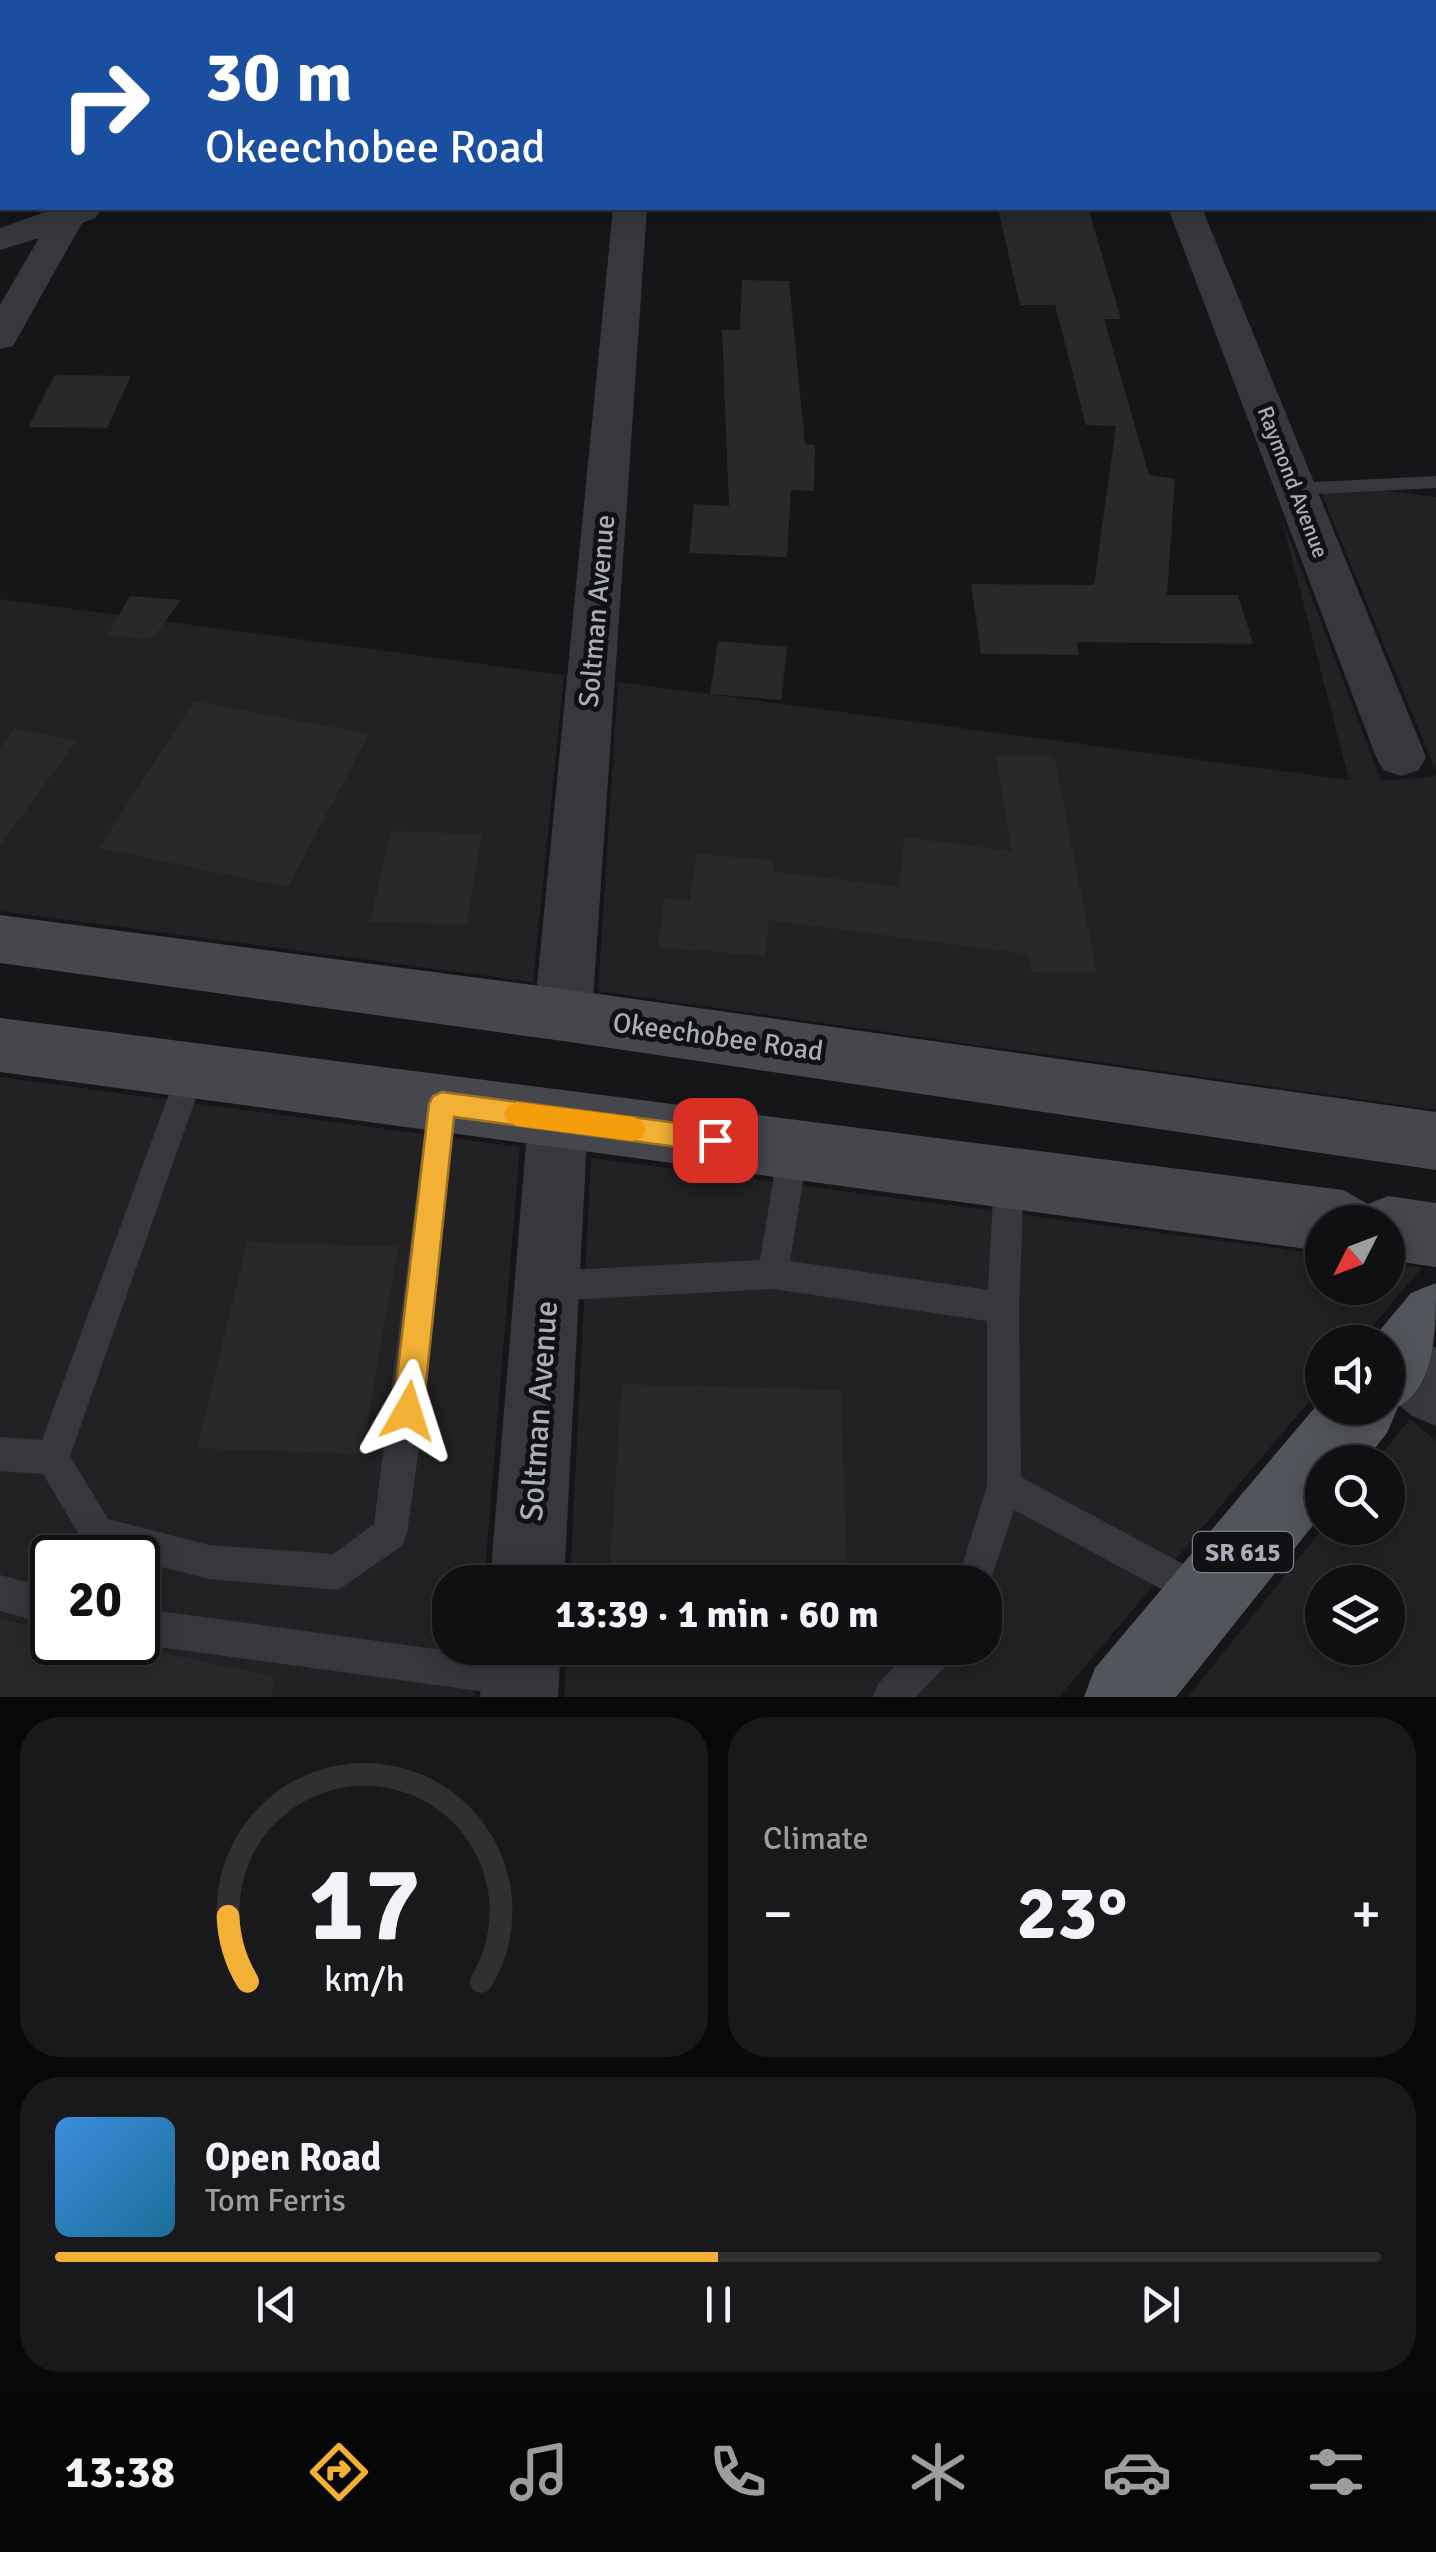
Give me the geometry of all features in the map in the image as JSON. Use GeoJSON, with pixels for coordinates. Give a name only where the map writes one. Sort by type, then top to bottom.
{"type":"FeatureCollection","features":[{"type":"Feature","properties":{"kind":"main road","name":"Okeechobee Road"},"geometry":{"type":"LineString","coordinates":[[0,939],[563,1014],[1436,1141]]}},
{"type":"Feature","properties":{"kind":"main road"},"geometry":{"type":"LineString","coordinates":[[0,1045],[1305,1217]]}},
{"type":"Feature","properties":{"kind":"main road"},"geometry":{"type":"LineString","coordinates":[[1405,1230],[1436,1235]]}},
{"type":"Feature","properties":{"kind":"main road","name":"SR 615"},"geometry":{"type":"LineString","coordinates":[[1124,1697],[1207,1595],[1357,1425]]}},
{"type":"Feature","properties":{"kind":"street"},"geometry":{"type":"LineString","coordinates":[[0,240],[78,210]]}},
{"type":"Feature","properties":{"kind":"street"},"geometry":{"type":"LineString","coordinates":[[0,338],[78,210]]}},
{"type":"Feature","properties":{"kind":"street","name":"Soltman Avenue"},"geometry":{"type":"LineString","coordinates":[[563,1014],[630,210]]}},
{"type":"Feature","properties":{"kind":"street","name":"Raymond Avenue"},"geometry":{"type":"LineString","coordinates":[[1187,210],[1401,757]]}},
{"type":"Feature","properties":{"kind":"street","name":"Soltman Avenue"},"geometry":{"type":"LineString","coordinates":[[529,1565],[558,1120]]}},
{"type":"Feature","properties":{"kind":"lane"},"geometry":{"type":"LineString","coordinates":[[1296,489],[1436,482]]}},
{"type":"Feature","properties":{"kind":"lane"},"geometry":{"type":"LineString","coordinates":[[52,1458],[191,1072]]}},
{"type":"Feature","properties":{"kind":"lane"},"geometry":{"type":"LineString","coordinates":[[52,1458],[97,1533],[209,1562],[338,1572],[390,1534],[408,1411],[442,1104]]}},
{"type":"Feature","properties":{"kind":"lane"},"geometry":{"type":"LineString","coordinates":[[773,1274],[793,1151]]}},
{"type":"Feature","properties":{"kind":"lane"},"geometry":{"type":"LineString","coordinates":[[979,1565],[1004,1486],[1003,1308],[1008,1178]]}},
{"type":"Feature","properties":{"kind":"lane"},"geometry":{"type":"LineString","coordinates":[[548,1286],[773,1274],[1003,1308]]}},
{"type":"Feature","properties":{"kind":"lane"},"geometry":{"type":"LineString","coordinates":[[1,1459],[52,1458]]}},
{"type":"Feature","properties":{"kind":"lane"},"geometry":{"type":"LineString","coordinates":[[1004,1486],[1207,1595]]}},
{"type":"Feature","properties":{"kind":"lane"},"geometry":{"type":"LineString","coordinates":[[0,1593],[30,1602]]}},
{"type":"Feature","properties":{"kind":"lane"},"geometry":{"type":"LineString","coordinates":[[160,1629],[521,1674]]}},
{"type":"Feature","properties":{"kind":"lane"},"geometry":{"type":"LineString","coordinates":[[891,1697],[921,1665]]}},
{"type":"Feature","properties":{"kind":"shaded area"},"geometry":{"type":"Polygon","coordinates":[[[1317,482],[1436,497],[1436,771],[1317,482]]]}},
{"type":"Feature","properties":{"kind":"shaded area"},"geometry":{"type":"Polygon","coordinates":[[[1281,516],[1381,781],[1436,776],[1436,1110],[598,991],[618,682],[1349,780],[1281,516]]]}},
{"type":"Feature","properties":{"kind":"shaded area"},"geometry":{"type":"Polygon","coordinates":[[[0,599],[564,675],[533,982],[0,911],[0,599]]]}},
{"type":"Feature","properties":{"kind":"shaded area"},"geometry":{"type":"Polygon","coordinates":[[[0,1077],[520,1147],[485,1565],[432,1565],[432,1665],[477,1665],[474,1697],[0,1697],[0,1077]]]}},
{"type":"Feature","properties":{"kind":"shaded area"},"geometry":{"type":"Polygon","coordinates":[[[591,1158],[1305,1252],[1305,1305],[1390,1305],[1373,1325],[1305,1325],[1305,1406],[1059,1697],[564,1697],[566,1665],[1002,1665],[1002,1565],[571,1565],[591,1158]]]}},
{"type":"Feature","properties":{"kind":"shaded area"},"geometry":{"type":"Polygon","coordinates":[[[1405,1266],[1422,1268],[1405,1288],[1405,1266]]]}},
{"type":"Feature","properties":{"kind":"shaded area"},"geometry":{"type":"Polygon","coordinates":[[[1410,1419],[1436,1441],[1436,1697],[1188,1697],[1309,1545],[1405,1545],[1405,1445],[1389,1445],[1410,1419]]]}},
{"type":"Feature","properties":{"kind":"building"},"geometry":{"type":"Polygon","coordinates":[[[998,210],[1089,210],[1121,319],[1104,319],[1149,475],[1175,479],[1167,595],[1238,595],[1253,644],[1077,642],[1079,655],[981,654],[971,584],[1094,585],[1116,426],[1086,425],[1055,305],[1020,305],[998,210]]]}},
{"type":"Feature","properties":{"kind":"building"},"geometry":{"type":"Polygon","coordinates":[[[742,280],[789,281],[805,444],[815,445],[814,491],[791,490],[787,557],[689,553],[694,504],[729,506],[722,330],[740,330],[742,280]]]}},
{"type":"Feature","properties":{"kind":"building"},"geometry":{"type":"Polygon","coordinates":[[[55,375],[131,376],[107,428],[28,427],[55,375]]]}},
{"type":"Feature","properties":{"kind":"building"},"geometry":{"type":"Polygon","coordinates":[[[130,596],[181,600],[152,639],[108,635],[130,596]]]}},
{"type":"Feature","properties":{"kind":"building"},"geometry":{"type":"Polygon","coordinates":[[[718,641],[787,647],[781,700],[710,694],[718,641]]]}},
{"type":"Feature","properties":{"kind":"building"},"geometry":{"type":"Polygon","coordinates":[[[194,701],[369,734],[288,887],[99,848],[194,701]]]}},
{"type":"Feature","properties":{"kind":"building"},"geometry":{"type":"Polygon","coordinates":[[[15,728],[76,742],[0,845],[0,748],[15,728]]]}},
{"type":"Feature","properties":{"kind":"building"},"geometry":{"type":"Polygon","coordinates":[[[996,755],[1054,756],[1097,973],[1031,972],[1028,954],[769,920],[766,956],[658,947],[664,898],[690,901],[696,854],[774,860],[773,871],[899,887],[904,837],[1011,851],[996,755]]]}},
{"type":"Feature","properties":{"kind":"building"},"geometry":{"type":"Polygon","coordinates":[[[391,831],[482,834],[466,924],[370,922],[391,831]]]}},
{"type":"Feature","properties":{"kind":"building"},"geometry":{"type":"Polygon","coordinates":[[[247,1242],[398,1247],[362,1454],[197,1448],[247,1242]]]}},
{"type":"Feature","properties":{"kind":"building"},"geometry":{"type":"Polygon","coordinates":[[[622,1384],[841,1390],[846,1565],[610,1565],[622,1384]]]}},
{"type":"Feature","properties":{"kind":"building"},"geometry":{"type":"Polygon","coordinates":[[[0,1619],[30,1625],[30,1665],[160,1665],[160,1652],[274,1677],[272,1697],[0,1697],[0,1619]]]}},
{"type":"Feature","properties":{"kind":"slow traffic"},"geometry":{"type":"LineString","coordinates":[[517,1114],[633,1129]]}},
{"type":"Feature","properties":{"kind":"route"},"geometry":{"type":"LineString","coordinates":[[408,1411],[442,1104],[715,1140]]}}]}
